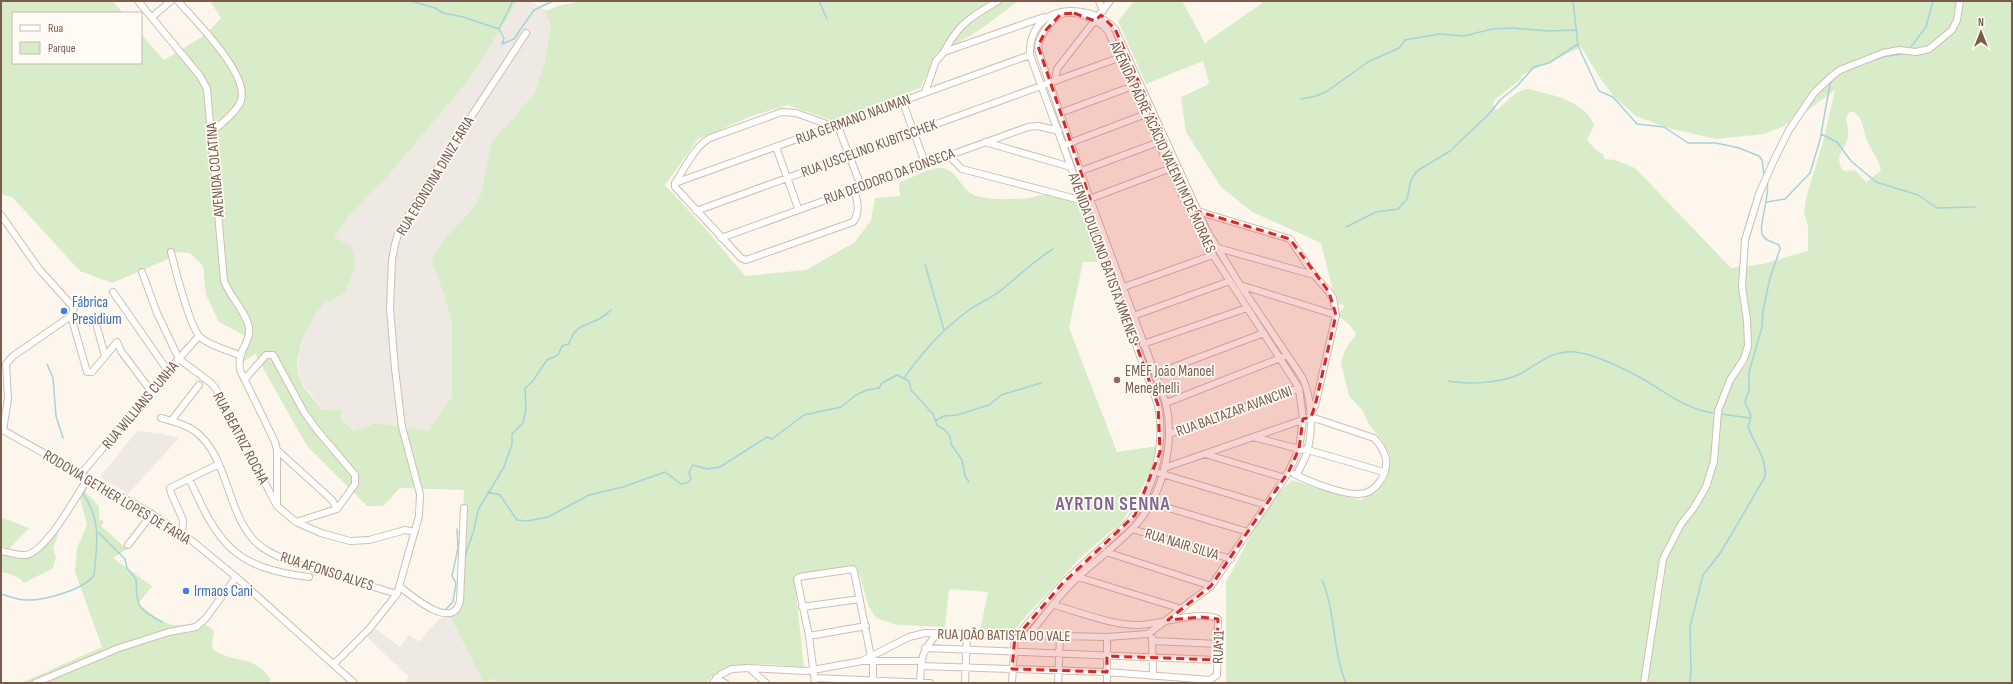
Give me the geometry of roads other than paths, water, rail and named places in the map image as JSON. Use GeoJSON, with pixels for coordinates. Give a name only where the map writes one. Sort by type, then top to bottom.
{"type":"FeatureCollection","features":[{"type":"Feature","properties":{"kind":"street","name":"AVENIDA COLATINA"},"geometry":{"type":"LineString","coordinates":[[138,1],[205,84],[208,94],[224,282],[228,292],[246,320],[249,329],[249,336],[239,355]]}},
{"type":"Feature","properties":{"kind":"street"},"geometry":{"type":"LineString","coordinates":[[152,17],[171,1]]}},
{"type":"Feature","properties":{"kind":"street"},"geometry":{"type":"LineString","coordinates":[[178,1],[233,66],[239,79],[242,96],[240,104],[212,132]]}},
{"type":"Feature","properties":{"kind":"street"},"geometry":{"type":"LineString","coordinates":[[925,92],[936,61],[944,52],[962,24],[998,1]]}},
{"type":"Feature","properties":{"kind":"street"},"geometry":{"type":"LineString","coordinates":[[1099,1],[1102,13]]}},
{"type":"Feature","properties":{"kind":"street"},"geometry":{"type":"LineString","coordinates":[[1052,82],[1057,69],[1110,1]]}},
{"type":"Feature","properties":{"kind":"street"},"geometry":{"type":"LineString","coordinates":[[1644,683],[1663,559],[1681,524],[1693,509],[1706,487],[1714,461],[1718,411],[1730,380],[1744,359],[1748,346],[1747,320],[1742,287],[1745,240],[1759,194],[1774,160],[1789,130],[1814,93],[1832,76],[1840,70],[1884,52],[1898,50],[1916,52],[1929,49],[1952,30],[1957,20],[1960,1]]}},
{"type":"Feature","properties":{"kind":"street","name":"AVENIDA DULCINO BATISTA XIMENES"},"geometry":{"type":"LineString","coordinates":[[1029,635],[1078,577],[1132,529],[1152,503],[1164,468],[1169,434],[1166,403],[1143,344],[1124,287],[1090,199],[1081,171],[1059,131],[1030,55],[1030,43],[1033,33],[1044,16],[1054,9],[1065,6],[1085,8],[1102,13]]}},
{"type":"Feature","properties":{"kind":"street","name":"AVENIDA DULCINO BATISTA XIMENES"},"geometry":{"type":"LineString","coordinates":[[1016,635],[1062,584],[1128,523],[1141,505],[1154,472],[1161,437],[1158,405],[1071,167],[1052,82],[1038,46],[1054,18],[1061,14],[1074,13],[1095,21]]}},
{"type":"Feature","properties":{"kind":"street","name":"AVENIDA PADRE ACÁCIO VALENTIM DE MORAES"},"geometry":{"type":"LineString","coordinates":[[1102,13],[1115,29],[1127,55],[1197,210],[1213,255],[1230,281],[1237,286],[1287,353],[1306,385],[1310,416],[1308,450],[1297,475]]}},
{"type":"Feature","properties":{"kind":"street"},"geometry":{"type":"LineString","coordinates":[[944,52],[1044,16]]}},
{"type":"Feature","properties":{"kind":"street","name":"AVENIDA PADRE ACÁCIO VALENTIM DE MORAES"},"geometry":{"type":"LineString","coordinates":[[1095,21],[1108,31],[1170,168],[1203,230],[1218,248],[1247,308],[1282,359],[1299,388],[1303,419],[1299,450],[1290,471],[1211,586],[1152,632]]}},
{"type":"Feature","properties":{"kind":"street","name":"RUA ERONDINA DINIZ FARIA"},"geometry":{"type":"LineString","coordinates":[[334,664],[369,629],[397,594],[419,516],[420,494],[402,427],[395,369],[391,316],[392,260],[395,244],[399,231],[429,181],[526,33]]}},
{"type":"Feature","properties":{"kind":"street","name":"RUA GERMANO NAUMAN"},"geometry":{"type":"LineString","coordinates":[[675,183],[776,148],[902,100],[1030,55]]}},
{"type":"Feature","properties":{"kind":"street","name":"RUA JUSCELINO KUBITSCHEK"},"geometry":{"type":"LineString","coordinates":[[696,211],[1127,55]]}},
{"type":"Feature","properties":{"kind":"street"},"geometry":{"type":"LineString","coordinates":[[1060,113],[1134,86]]}},
{"type":"Feature","properties":{"kind":"street"},"geometry":{"type":"LineString","coordinates":[[902,100],[926,162]]}},
{"type":"Feature","properties":{"kind":"street"},"geometry":{"type":"LineString","coordinates":[[854,188],[858,206],[858,214],[853,222],[746,260],[741,258],[696,211],[675,188],[675,183],[695,152],[705,141],[782,112],[796,113],[834,125],[850,155],[861,186]]}},
{"type":"Feature","properties":{"kind":"street"},"geometry":{"type":"LineString","coordinates":[[1067,144],[1146,114]]}},
{"type":"Feature","properties":{"kind":"street","name":"RUA DEODORO DA FONSECA"},"geometry":{"type":"LineString","coordinates":[[721,238],[798,208],[926,162],[1033,126],[1059,131]]}},
{"type":"Feature","properties":{"kind":"street"},"geometry":{"type":"LineString","coordinates":[[985,142],[1071,167]]}},
{"type":"Feature","properties":{"kind":"street"},"geometry":{"type":"LineString","coordinates":[[1081,171],[1159,142]]}},
{"type":"Feature","properties":{"kind":"street"},"geometry":{"type":"LineString","coordinates":[[776,148],[798,208]]}},
{"type":"Feature","properties":{"kind":"street"},"geometry":{"type":"LineString","coordinates":[[948,155],[962,169],[1084,201],[1177,166]]}},
{"type":"Feature","properties":{"kind":"street"},"geometry":{"type":"LineString","coordinates":[[1164,468],[1310,416],[1315,406],[1336,315],[1333,298],[1314,275],[1290,239],[1197,210]]}},
{"type":"Feature","properties":{"kind":"street"},"geometry":{"type":"LineString","coordinates":[[1,215],[39,269],[74,308],[71,316],[13,356],[6,364],[8,399],[2,430]]}},
{"type":"Feature","properties":{"kind":"street"},"geometry":{"type":"LineString","coordinates":[[1218,248],[1314,275]]}},
{"type":"Feature","properties":{"kind":"street"},"geometry":{"type":"LineString","coordinates":[[171,252],[183,296],[200,336],[223,349],[239,355],[240,370],[275,442],[277,450],[277,506],[296,522],[321,533],[350,541],[369,540],[405,530],[415,532]]}},
{"type":"Feature","properties":{"kind":"street"},"geometry":{"type":"LineString","coordinates":[[1124,287],[1213,255]]}},
{"type":"Feature","properties":{"kind":"street","name":"RUA BEATRIZ ROCHA"},"geometry":{"type":"LineString","coordinates":[[142,272],[157,313],[179,359],[211,383],[216,389],[277,506]]}},
{"type":"Feature","properties":{"kind":"street"},"geometry":{"type":"LineString","coordinates":[[1134,316],[1230,281]]}},
{"type":"Feature","properties":{"kind":"street"},"geometry":{"type":"LineString","coordinates":[[1237,286],[1336,315]]}},
{"type":"Feature","properties":{"kind":"street"},"geometry":{"type":"LineString","coordinates":[[113,292],[168,371]]}},
{"type":"Feature","properties":{"kind":"street"},"geometry":{"type":"LineString","coordinates":[[1143,344],[1247,308]]}},
{"type":"Feature","properties":{"kind":"street"},"geometry":{"type":"LineString","coordinates":[[71,316],[87,372],[92,372],[117,342],[121,351],[151,391]]}},
{"type":"Feature","properties":{"kind":"street"},"geometry":{"type":"LineString","coordinates":[[97,327],[105,356]]}},
{"type":"Feature","properties":{"kind":"street"},"geometry":{"type":"LineString","coordinates":[[1155,374],[1264,333]]}},
{"type":"Feature","properties":{"kind":"street","name":"RUA WILLIANS CUNHA"},"geometry":{"type":"LineString","coordinates":[[81,474],[168,371],[200,336]]}},
{"type":"Feature","properties":{"kind":"street"},"geometry":{"type":"LineString","coordinates":[[1166,403],[1282,359],[1287,353]]}},
{"type":"Feature","properties":{"kind":"street"},"geometry":{"type":"LineString","coordinates":[[245,379],[266,355],[273,355],[304,412],[316,430],[355,475],[355,484],[337,509],[296,522]]}},
{"type":"Feature","properties":{"kind":"street"},"geometry":{"type":"LineString","coordinates":[[172,421],[199,385]]}},
{"type":"Feature","properties":{"kind":"street","name":"RUA BALTAZAR AVANCINI"},"geometry":{"type":"LineString","coordinates":[[1169,434],[1299,388]]}},
{"type":"Feature","properties":{"kind":"street"},"geometry":{"type":"LineString","coordinates":[[1290,471],[1318,484],[1353,494],[1360,494],[1373,489],[1384,472],[1386,458],[1374,438],[1310,416]]}},
{"type":"Feature","properties":{"kind":"street","name":"RUA AFONSO ALVES"},"geometry":{"type":"LineString","coordinates":[[161,418],[185,426],[198,434],[219,464],[245,528],[256,542],[266,550],[288,561],[397,594]]}},
{"type":"Feature","properties":{"kind":"street","name":"RODOVIA GETHER LOPES DE FARIA"},"geometry":{"type":"LineString","coordinates":[[2,430],[152,514],[182,534],[236,577],[354,683]]}},
{"type":"Feature","properties":{"kind":"street"},"geometry":{"type":"LineString","coordinates":[[1253,437],[1299,450],[1308,450],[1384,472]]}},
{"type":"Feature","properties":{"kind":"street"},"geometry":{"type":"LineString","coordinates":[[277,450],[332,500],[337,509]]}},
{"type":"Feature","properties":{"kind":"street"},"geometry":{"type":"LineString","coordinates":[[1205,454],[1285,478]]}},
{"type":"Feature","properties":{"kind":"street"},"geometry":{"type":"LineString","coordinates":[[182,534],[183,520],[170,490],[172,486],[219,464]]}},
{"type":"Feature","properties":{"kind":"street"},"geometry":{"type":"LineString","coordinates":[[1154,472],[1266,505]]}},
{"type":"Feature","properties":{"kind":"street"},"geometry":{"type":"LineString","coordinates":[[1,551],[26,555],[40,547],[60,523],[88,478]]}},
{"type":"Feature","properties":{"kind":"street"},"geometry":{"type":"LineString","coordinates":[[189,478],[203,511],[219,535],[236,554],[272,571],[309,577]]}},
{"type":"Feature","properties":{"kind":"street"},"geometry":{"type":"LineString","coordinates":[[1152,503],[1248,532]]}},
{"type":"Feature","properties":{"kind":"street"},"geometry":{"type":"LineString","coordinates":[[400,587],[439,612],[450,613],[457,609],[460,601],[464,508]]}},
{"type":"Feature","properties":{"kind":"street"},"geometry":{"type":"LineString","coordinates":[[128,545],[152,514]]}},
{"type":"Feature","properties":{"kind":"street","name":"RUA NAIR SILVA"},"geometry":{"type":"LineString","coordinates":[[1132,529],[1230,559]]}},
{"type":"Feature","properties":{"kind":"street"},"geometry":{"type":"LineString","coordinates":[[1106,552],[1211,586]]}},
{"type":"Feature","properties":{"kind":"street"},"geometry":{"type":"LineString","coordinates":[[873,682],[872,659],[856,573],[853,569],[804,575],[797,579],[809,636],[815,681],[930,683]]}},
{"type":"Feature","properties":{"kind":"street"},"geometry":{"type":"LineString","coordinates":[[35,683],[119,648],[169,632],[196,627],[203,622],[236,577]]}},
{"type":"Feature","properties":{"kind":"street"},"geometry":{"type":"LineString","coordinates":[[1078,577],[1182,609]]}},
{"type":"Feature","properties":{"kind":"street"},"geometry":{"type":"LineString","coordinates":[[802,607],[860,599]]}},
{"type":"Feature","properties":{"kind":"street"},"geometry":{"type":"LineString","coordinates":[[1054,605],[1126,625],[1164,622]]}},
{"type":"Feature","properties":{"kind":"street","name":"RUA 11"},"geometry":{"type":"LineString","coordinates":[[1153,675],[1210,680],[1216,677],[1218,672],[1218,619],[1212,617],[1164,622]]}},
{"type":"Feature","properties":{"kind":"street"},"geometry":{"type":"LineString","coordinates":[[809,636],[866,626]]}},
{"type":"Feature","properties":{"kind":"street"},"geometry":{"type":"LineString","coordinates":[[714,680],[732,669],[749,668],[814,670],[872,659],[966,667],[1153,675],[1152,632]]}},
{"type":"Feature","properties":{"kind":"street","name":"RUA JOÃO BATISTA DO VALE"},"geometry":{"type":"LineString","coordinates":[[872,659],[909,637],[918,634],[938,633],[1107,637],[1144,636],[1152,632]]}},
{"type":"Feature","properties":{"kind":"street"},"geometry":{"type":"LineString","coordinates":[[920,683],[921,663],[925,648],[938,633]]}},
{"type":"Feature","properties":{"kind":"street"},"geometry":{"type":"LineString","coordinates":[[965,683],[967,634]]}},
{"type":"Feature","properties":{"kind":"street"},"geometry":{"type":"LineString","coordinates":[[1012,683],[1013,651],[1016,635]]}},
{"type":"Feature","properties":{"kind":"street"},"geometry":{"type":"LineString","coordinates":[[1058,683],[1060,636]]}},
{"type":"Feature","properties":{"kind":"street"},"geometry":{"type":"LineString","coordinates":[[1107,637],[1107,683]]}},
{"type":"Feature","properties":{"kind":"street"},"geometry":{"type":"LineString","coordinates":[[1153,641],[1218,644]]}},
{"type":"Feature","properties":{"kind":"street"},"geometry":{"type":"LineString","coordinates":[[925,648],[1217,660]]}},
{"type":"Feature","properties":{"kind":"street"},"geometry":{"type":"LineString","coordinates":[[749,668],[766,683]]}},
{"type":"Feature","properties":{"kind":"street"},"geometry":{"type":"LineString","coordinates":[[714,680],[725,683]]}},
{"type":"Feature","properties":{"kind":"waterway"},"geometry":{"type":"LineString","coordinates":[[411,1],[435,8],[443,13],[463,17],[499,29],[504,38],[502,44]]}},
{"type":"Feature","properties":{"kind":"waterway"},"geometry":{"type":"LineString","coordinates":[[499,29],[513,1]]}},
{"type":"Feature","properties":{"kind":"waterway"},"geometry":{"type":"LineString","coordinates":[[502,44],[514,39],[534,10],[553,1]]}},
{"type":"Feature","properties":{"kind":"waterway"},"geometry":{"type":"LineString","coordinates":[[819,1],[827,19]]}},
{"type":"Feature","properties":{"kind":"waterway"},"geometry":{"type":"LineString","coordinates":[[1573,1],[1578,46],[1599,91],[1613,97],[1637,124],[1664,127],[1688,143],[1716,143],[1739,148],[1759,156],[1762,160],[1764,174]]}},
{"type":"Feature","properties":{"kind":"waterway"},"geometry":{"type":"LineString","coordinates":[[1910,48],[1926,27],[1933,1]]}},
{"type":"Feature","properties":{"kind":"waterway"},"geometry":{"type":"LineString","coordinates":[[1301,99],[1326,92],[1368,62],[1399,48],[1405,40],[1439,34],[1464,36],[1492,29],[1511,28],[1550,31],[1576,30]]}},
{"type":"Feature","properties":{"kind":"waterway"},"geometry":{"type":"LineString","coordinates":[[1346,227],[1376,212],[1398,209],[1407,199],[1411,180],[1417,171],[1450,151],[1489,114],[1500,100],[1517,86],[1534,67],[1549,63],[1578,44]]}},
{"type":"Feature","properties":{"kind":"waterway"},"geometry":{"type":"LineString","coordinates":[[1876,59],[1904,54]]}},
{"type":"Feature","properties":{"kind":"waterway"},"geometry":{"type":"LineString","coordinates":[[1767,202],[1785,199],[1810,173],[1820,140],[1830,84],[1833,79]]}},
{"type":"Feature","properties":{"kind":"waterway"},"geometry":{"type":"LineString","coordinates":[[1821,134],[1837,142],[1851,161],[1876,182],[1918,195],[1937,208],[1975,207]]}},
{"type":"Feature","properties":{"kind":"waterway"},"geometry":{"type":"LineString","coordinates":[[1690,683],[1690,627],[1703,575],[1721,552],[1765,477],[1764,463],[1760,451],[1748,427],[1751,416],[1745,402],[1749,390],[1749,372],[1762,327],[1763,311],[1770,278],[1780,249],[1779,245],[1764,238],[1762,232],[1768,187],[1767,181]]}},
{"type":"Feature","properties":{"kind":"waterway"},"geometry":{"type":"LineString","coordinates":[[904,378],[926,349],[950,325],[969,310],[1001,291],[1034,262],[1053,249]]}},
{"type":"Feature","properties":{"kind":"waterway"},"geometry":{"type":"LineString","coordinates":[[925,264],[944,330]]}},
{"type":"Feature","properties":{"kind":"waterway"},"geometry":{"type":"LineString","coordinates":[[465,556],[474,530],[478,510],[504,467],[512,444],[512,434],[523,423],[526,409],[525,388],[532,382],[547,360],[558,355],[562,346],[569,344],[571,338],[577,330],[602,317],[611,310]]}},
{"type":"Feature","properties":{"kind":"waterway"},"geometry":{"type":"LineString","coordinates":[[1448,381],[1475,383],[1504,379],[1520,374],[1552,355],[1575,352],[1594,357],[1617,366],[1648,382],[1683,403],[1697,409],[1713,413]]}},
{"type":"Feature","properties":{"kind":"waterway"},"geometry":{"type":"LineString","coordinates":[[47,364],[53,378],[56,416],[63,438]]}},
{"type":"Feature","properties":{"kind":"waterway"},"geometry":{"type":"LineString","coordinates":[[488,492],[500,495],[517,520],[527,521],[548,517],[589,495],[623,487],[665,472],[681,484],[687,483],[691,479],[689,472],[693,465],[707,469],[720,467],[767,437],[772,439],[804,415],[841,407],[856,395],[867,390],[879,388],[882,383],[897,375],[909,381],[911,390],[933,414],[937,425],[945,430],[950,436],[951,444],[962,460],[965,476],[969,482]]}},
{"type":"Feature","properties":{"kind":"waterway"},"geometry":{"type":"LineString","coordinates":[[935,421],[944,416],[957,415],[989,405],[1001,395],[1041,383]]}},
{"type":"Feature","properties":{"kind":"waterway"},"geometry":{"type":"LineString","coordinates":[[1721,414],[1750,418]]}},
{"type":"Feature","properties":{"kind":"waterway"},"geometry":{"type":"LineString","coordinates":[[1,594],[22,600],[42,599],[73,590],[94,575],[97,543],[96,523],[89,504],[83,494],[89,483]]}},
{"type":"Feature","properties":{"kind":"waterway"},"geometry":{"type":"LineString","coordinates":[[446,609],[453,602],[456,583],[452,576],[458,548],[457,529]]}},
{"type":"Feature","properties":{"kind":"waterway"},"geometry":{"type":"LineString","coordinates":[[99,533],[125,559],[127,568],[136,579],[137,595],[140,605],[147,613],[162,622]]}},
{"type":"Feature","properties":{"kind":"waterway"},"geometry":{"type":"LineString","coordinates":[[1322,580],[1330,605],[1338,657],[1346,683]]}},
{"type":"Feature","properties":{"kind":"waterway"},"geometry":{"type":"LineString","coordinates":[[461,607],[463,594]]}},
{"type":"Feature","properties":{"kind":"place","name":"Fábrica Presidium"},"geometry":{"type":"Point","coordinates":[64,311]}},
{"type":"Feature","properties":{"kind":"place","name":"EMEF João Manoel Meneghelli"},"geometry":{"type":"Point","coordinates":[1117,380]}},
{"type":"Feature","properties":{"kind":"place","name":"Irmaos Cani"},"geometry":{"type":"Point","coordinates":[186,591]}},
{"type":"Feature","properties":{"kind":"district","name":"AYRTON SENNA"},"geometry":{"type":"Point","coordinates":[1113,503]}}]}
